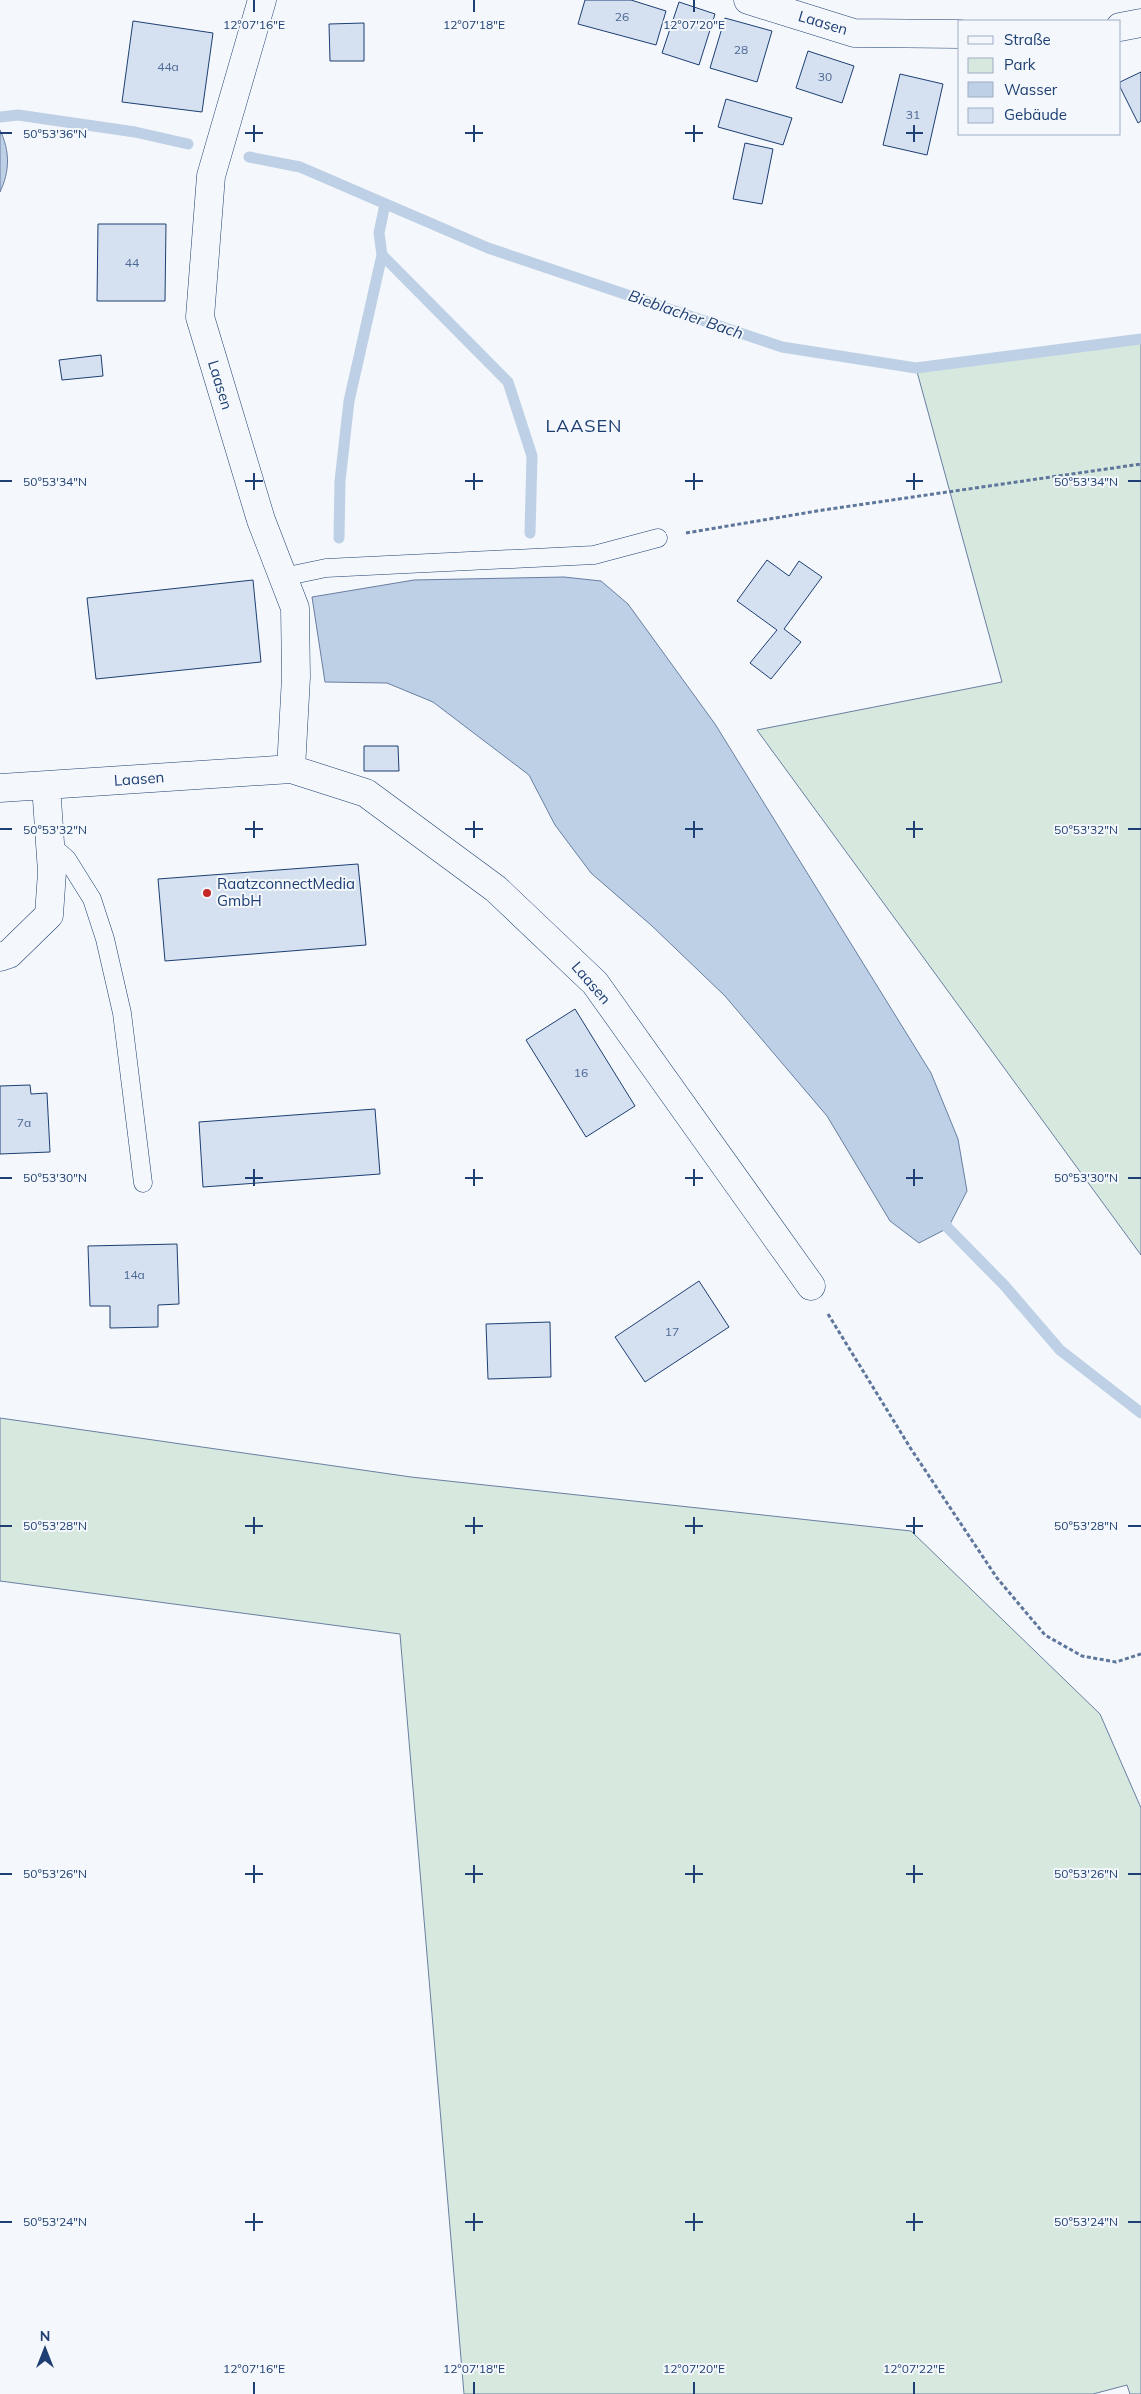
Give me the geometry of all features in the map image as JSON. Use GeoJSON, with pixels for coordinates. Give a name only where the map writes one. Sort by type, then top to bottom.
{"type":"FeatureCollection","features":[{"type":"Feature","properties":{"kind":"street","name":"Laasen"},"geometry":{"type":"LineString","coordinates":[[262,0],[211,176],[200,317],[260,520],[295,608],[296,677],[292,769]]}},
{"type":"Feature","properties":{"kind":"street","name":"Laasen"},"geometry":{"type":"LineString","coordinates":[[748,0],[854,33],[958,34]]}},
{"type":"Feature","properties":{"kind":"street"},"geometry":{"type":"LineString","coordinates":[[1121,27],[1141,23]]}},
{"type":"Feature","properties":{"kind":"street","name":"Laasen"},"geometry":{"type":"LineString","coordinates":[[0,788],[292,769],[366,793],[496,888],[595,983],[811,1286]]}},
{"type":"Feature","properties":{"kind":"street"},"geometry":{"type":"LineString","coordinates":[[0,957],[9,954],[48,915],[52,872],[46,785]]}},
{"type":"Feature","properties":{"kind":"lane"},"geometry":{"type":"LineString","coordinates":[[283,577],[326,568],[594,555],[658,538]]}},
{"type":"Feature","properties":{"kind":"lane"},"geometry":{"type":"LineString","coordinates":[[50,844],[67,859],[92,899],[105,939],[122,1013],[143,1183]]}},
{"type":"Feature","properties":{"kind":"path"},"geometry":{"type":"LineString","coordinates":[[658,538],[823,510],[1141,464]]}},
{"type":"Feature","properties":{"kind":"path"},"geometry":{"type":"LineString","coordinates":[[811,1286],[911,1449],[997,1578],[1045,1635],[1082,1656],[1116,1662],[1141,1654]]}},
{"type":"Feature","properties":{"kind":"green space"},"geometry":{"type":"Polygon","coordinates":[[[1141,336],[1141,1255],[757,730],[1002,682],[916,368],[1141,336]]]}},
{"type":"Feature","properties":{"kind":"green space"},"geometry":{"type":"Polygon","coordinates":[[[0,1418],[411,1477],[911,1531],[1100,1714],[1141,1808],[1141,2394],[1130,2394],[1127,2385],[1093,2394],[464,2394],[400,1634],[0,1581],[0,1418]]]}},
{"type":"Feature","properties":{"kind":"water"},"geometry":{"type":"Polygon","coordinates":[[[0,130],[6,146],[8,161],[6,176],[0,192],[0,130]]]}},
{"type":"Feature","properties":{"kind":"water"},"geometry":{"type":"Polygon","coordinates":[[[564,577],[601,581],[628,604],[715,724],[931,1073],[958,1139],[967,1191],[948,1228],[919,1243],[890,1221],[827,1116],[725,996],[652,926],[591,873],[555,825],[529,775],[433,702],[387,683],[325,682],[312,597],[414,580],[564,577]]]}},
{"type":"Feature","properties":{"kind":"building"},"geometry":{"type":"Polygon","coordinates":[[[585,0],[631,0],[666,11],[656,45],[578,24],[585,0]]]}},
{"type":"Feature","properties":{"kind":"building"},"geometry":{"type":"Polygon","coordinates":[[[679,2],[715,14],[699,65],[662,53],[679,2]]]}},
{"type":"Feature","properties":{"kind":"building"},"geometry":{"type":"Polygon","coordinates":[[[725,18],[772,31],[757,82],[710,68],[725,18]]]}},
{"type":"Feature","properties":{"kind":"building"},"geometry":{"type":"Polygon","coordinates":[[[133,21],[213,33],[202,112],[122,102],[133,21]]]}},
{"type":"Feature","properties":{"kind":"building"},"geometry":{"type":"Polygon","coordinates":[[[364,23],[364,61],[330,61],[329,24],[364,23]]]}},
{"type":"Feature","properties":{"kind":"building"},"geometry":{"type":"Polygon","coordinates":[[[808,51],[854,66],[842,103],[796,88],[808,51]]]}},
{"type":"Feature","properties":{"kind":"building"},"geometry":{"type":"Polygon","coordinates":[[[1141,72],[1141,121],[1138,123],[1121,89],[1121,82],[1141,72]]]}},
{"type":"Feature","properties":{"kind":"building"},"geometry":{"type":"Polygon","coordinates":[[[900,74],[943,84],[927,155],[883,145],[900,74]]]}},
{"type":"Feature","properties":{"kind":"building"},"geometry":{"type":"Polygon","coordinates":[[[726,99],[792,118],[783,145],[718,127],[726,99]]]}},
{"type":"Feature","properties":{"kind":"building"},"geometry":{"type":"Polygon","coordinates":[[[745,143],[773,149],[762,204],[733,199],[745,143]]]}},
{"type":"Feature","properties":{"kind":"building"},"geometry":{"type":"Polygon","coordinates":[[[98,224],[166,224],[165,301],[97,301],[98,224]]]}},
{"type":"Feature","properties":{"kind":"building"},"geometry":{"type":"Polygon","coordinates":[[[101,355],[103,376],[62,380],[59,360],[101,355]]]}},
{"type":"Feature","properties":{"kind":"building"},"geometry":{"type":"Polygon","coordinates":[[[767,560],[789,576],[799,561],[822,577],[784,629],[801,642],[771,679],[750,663],[777,630],[737,601],[767,560]]]}},
{"type":"Feature","properties":{"kind":"building"},"geometry":{"type":"Polygon","coordinates":[[[253,580],[261,662],[96,679],[87,598],[253,580]]]}},
{"type":"Feature","properties":{"kind":"building"},"geometry":{"type":"Polygon","coordinates":[[[364,746],[398,746],[399,771],[364,771],[364,746]]]}},
{"type":"Feature","properties":{"kind":"building"},"geometry":{"type":"Polygon","coordinates":[[[358,864],[366,945],[165,961],[158,879],[358,864]]]}},
{"type":"Feature","properties":{"kind":"building"},"geometry":{"type":"Polygon","coordinates":[[[575,1009],[635,1106],[586,1137],[526,1040],[575,1009]]]}},
{"type":"Feature","properties":{"kind":"building"},"geometry":{"type":"Polygon","coordinates":[[[30,1085],[31,1094],[47,1093],[50,1152],[0,1154],[0,1086],[30,1085]]]}},
{"type":"Feature","properties":{"kind":"building"},"geometry":{"type":"Polygon","coordinates":[[[375,1109],[380,1174],[203,1187],[199,1122],[375,1109]]]}},
{"type":"Feature","properties":{"kind":"building"},"geometry":{"type":"Polygon","coordinates":[[[177,1244],[179,1304],[158,1305],[158,1327],[110,1328],[110,1306],[90,1306],[88,1246],[177,1244]]]}},
{"type":"Feature","properties":{"kind":"building"},"geometry":{"type":"Polygon","coordinates":[[[699,1281],[729,1327],[645,1382],[615,1337],[699,1281]]]}},
{"type":"Feature","properties":{"kind":"building"},"geometry":{"type":"Polygon","coordinates":[[[550,1322],[551,1377],[488,1379],[486,1324],[550,1322]]]}},
{"type":"Feature","properties":{"kind":"waterway","name":"Bieblacher Bach"},"geometry":{"type":"LineString","coordinates":[[0,117],[18,115],[135,132],[188,144]]}},
{"type":"Feature","properties":{"kind":"waterway","name":"Bieblacher Bach"},"geometry":{"type":"LineString","coordinates":[[249,157],[300,167],[488,248],[782,347],[916,368],[1141,339]]}},
{"type":"Feature","properties":{"kind":"waterway"},"geometry":{"type":"LineString","coordinates":[[385,204],[379,233],[382,255],[508,382],[532,456],[530,533]]}},
{"type":"Feature","properties":{"kind":"waterway"},"geometry":{"type":"LineString","coordinates":[[339,538],[340,481],[349,401],[382,255]]}},
{"type":"Feature","properties":{"kind":"waterway"},"geometry":{"type":"LineString","coordinates":[[940,1215],[948,1228],[1004,1285],[1060,1350],[1141,1413]]}},
{"type":"Feature","properties":{"kind":"place","name":"RaatzconnectMedia GmbH"},"geometry":{"type":"Point","coordinates":[207,893]}},
{"type":"Feature","properties":{"kind":"district","name":"LAASEN"},"geometry":{"type":"Point","coordinates":[584,426]}}]}
